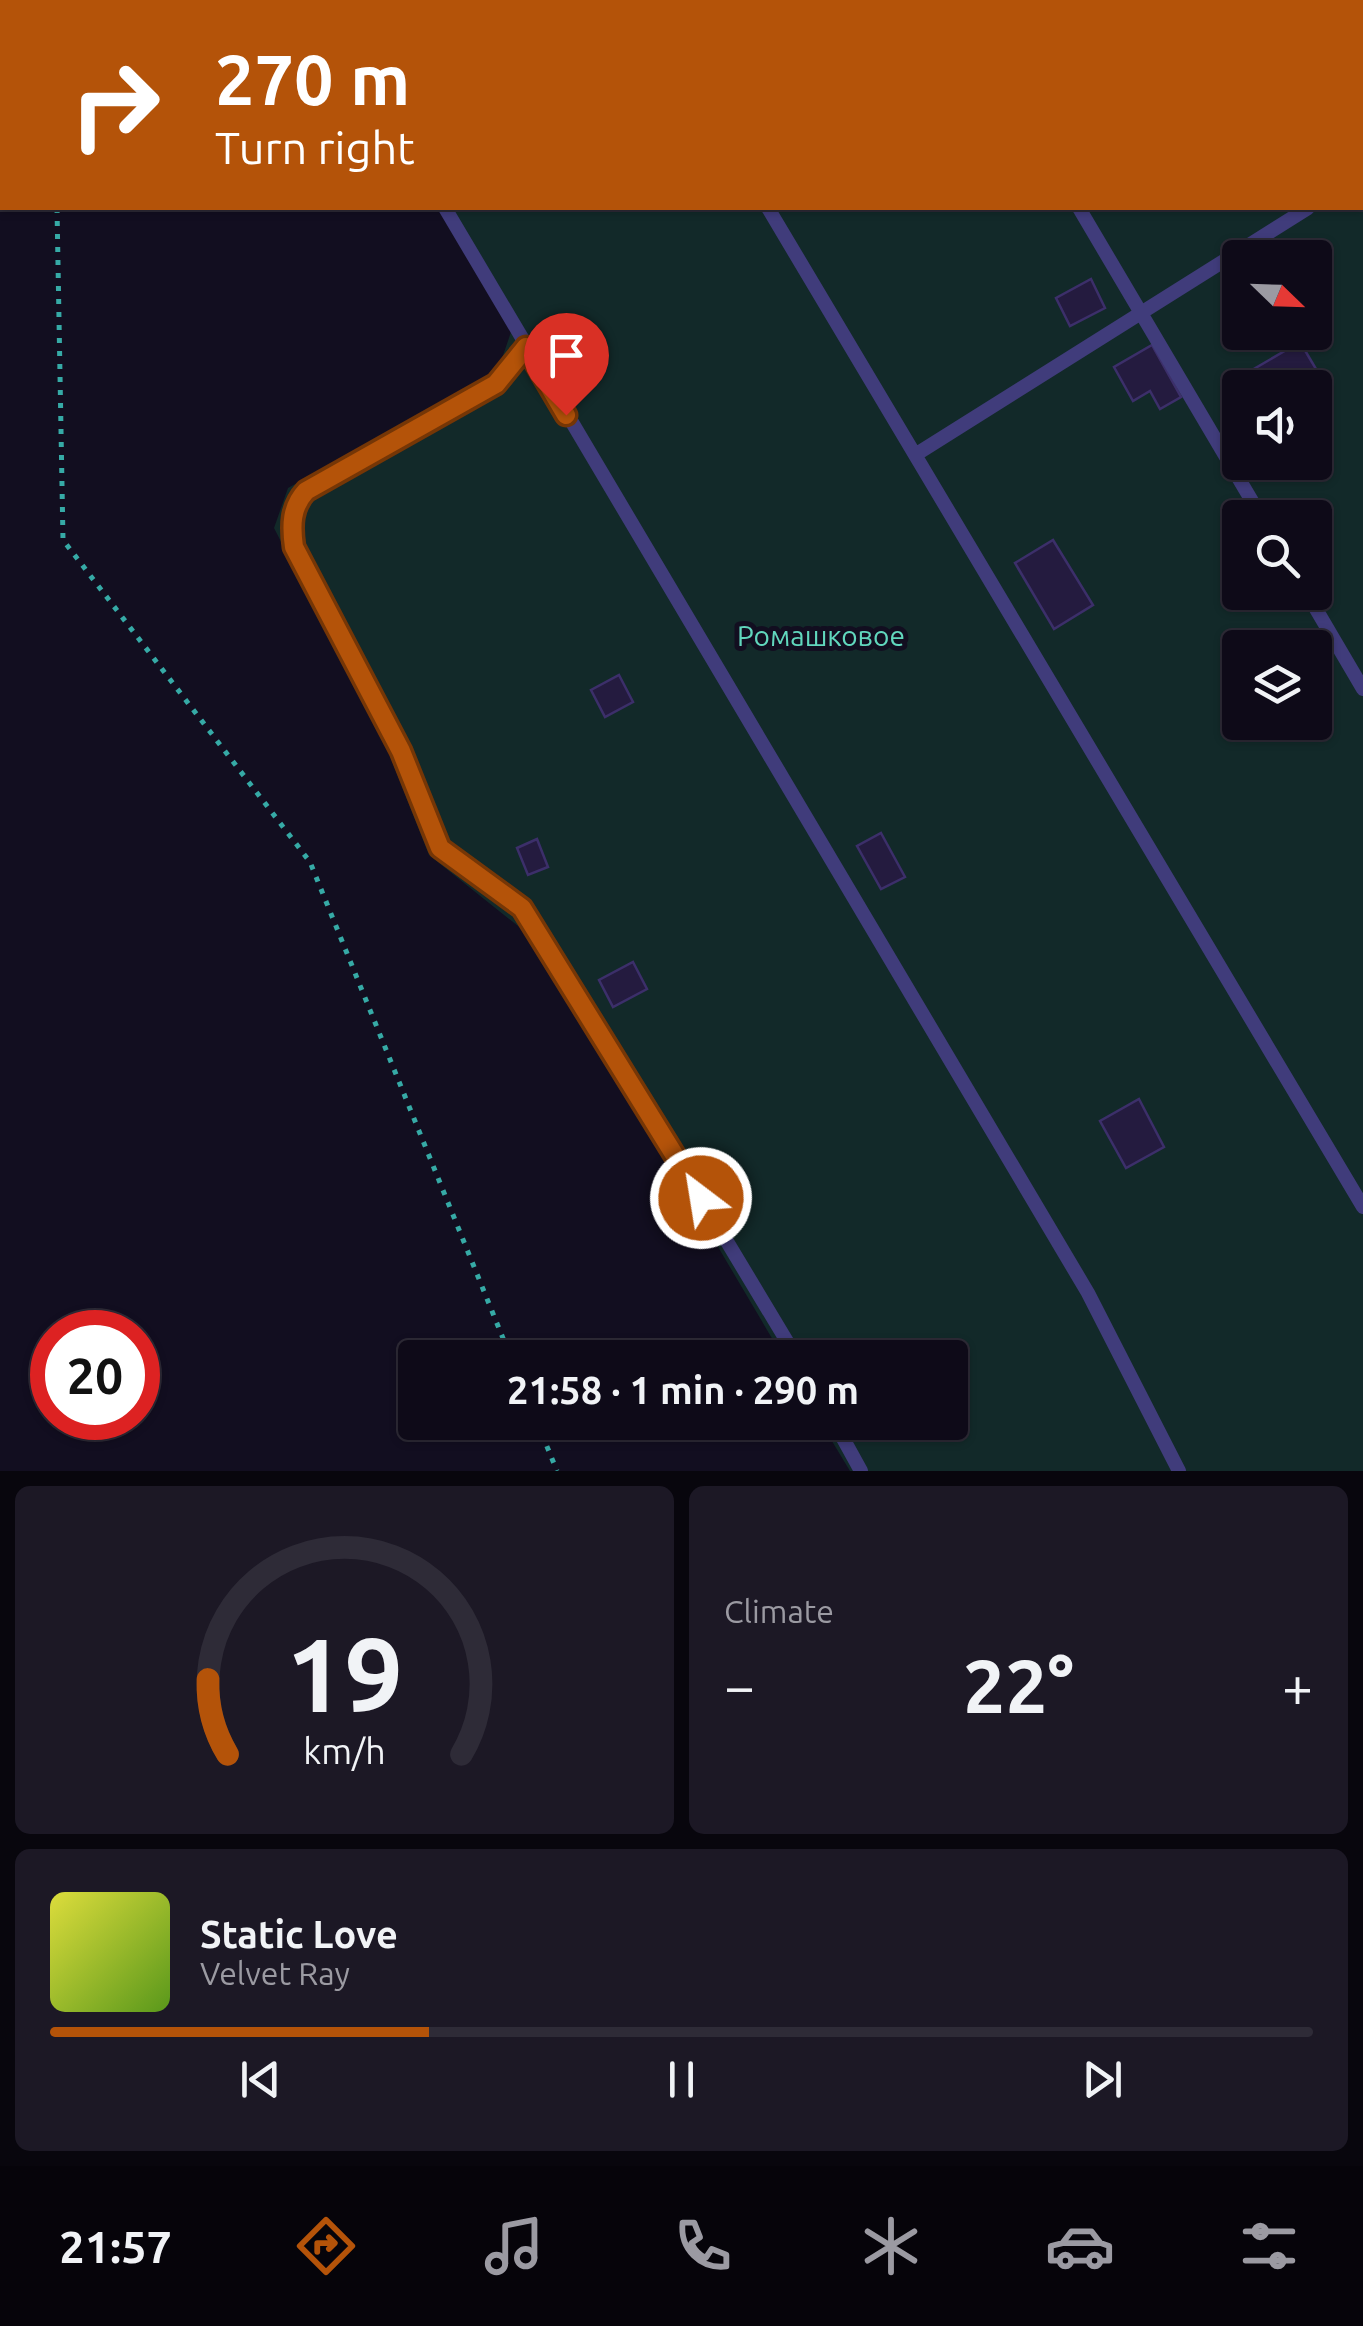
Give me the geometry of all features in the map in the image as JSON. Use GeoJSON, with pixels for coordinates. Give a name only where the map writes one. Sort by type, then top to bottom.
{"type":"FeatureCollection","features":[{"type":"Feature","properties":{"kind":"lane"},"geometry":{"type":"LineString","coordinates":[[446,210],[1088,1292],[1180,1471]]}},
{"type":"Feature","properties":{"kind":"lane"},"geometry":{"type":"LineString","coordinates":[[769,210],[1363,1207]]}},
{"type":"Feature","properties":{"kind":"lane"},"geometry":{"type":"LineString","coordinates":[[1080,210],[1251,500]]}},
{"type":"Feature","properties":{"kind":"lane"},"geometry":{"type":"LineString","coordinates":[[914,455],[1305,210]]}},
{"type":"Feature","properties":{"kind":"lane"},"geometry":{"type":"LineString","coordinates":[[526,347],[496,384],[306,491],[297,500],[291,526],[294,547],[401,751],[440,848],[522,908],[547,942],[786,1340]]}},
{"type":"Feature","properties":{"kind":"lane"},"geometry":{"type":"LineString","coordinates":[[1317,610],[1363,689]]}},
{"type":"Feature","properties":{"kind":"lane"},"geometry":{"type":"LineString","coordinates":[[844,1440],[861,1471]]}},
{"type":"Feature","properties":{"kind":"path"},"geometry":{"type":"LineString","coordinates":[[57,210],[63,540],[310,862],[503,1340]]}},
{"type":"Feature","properties":{"kind":"path"},"geometry":{"type":"LineString","coordinates":[[544,1440],[557,1471]]}},
{"type":"Feature","properties":{"kind":"green space","name":"Ромашковое"},"geometry":{"type":"Polygon","coordinates":[[[439,210],[1363,210],[1363,1471],[850,1471],[831,1440],[968,1440],[968,1340],[773,1340],[538,942],[429,855],[388,751],[274,528],[288,488],[498,370],[511,332],[439,210]]]}},
{"type":"Feature","properties":{"kind":"building"},"geometry":{"type":"Polygon","coordinates":[[[1091,279],[1105,308],[1070,326],[1056,298],[1091,279]]]}},
{"type":"Feature","properties":{"kind":"building"},"geometry":{"type":"Polygon","coordinates":[[[1152,345],[1181,397],[1160,409],[1150,391],[1133,401],[1114,367],[1152,345]]]}},
{"type":"Feature","properties":{"kind":"building"},"geometry":{"type":"Polygon","coordinates":[[[1286,350],[1305,350],[1317,370],[1252,370],[1286,350]]]}},
{"type":"Feature","properties":{"kind":"building"},"geometry":{"type":"Polygon","coordinates":[[[1053,540],[1093,605],[1054,629],[1015,563],[1053,540]]]}},
{"type":"Feature","properties":{"kind":"building"},"geometry":{"type":"Polygon","coordinates":[[[619,675],[633,702],[605,717],[591,690],[619,675]]]}},
{"type":"Feature","properties":{"kind":"building"},"geometry":{"type":"Polygon","coordinates":[[[881,833],[905,877],[881,889],[857,846],[881,833]]]}},
{"type":"Feature","properties":{"kind":"building"},"geometry":{"type":"Polygon","coordinates":[[[537,839],[548,867],[528,875],[517,848],[537,839]]]}},
{"type":"Feature","properties":{"kind":"building"},"geometry":{"type":"Polygon","coordinates":[[[633,962],[647,989],[613,1007],[599,980],[633,962]]]}},
{"type":"Feature","properties":{"kind":"building"},"geometry":{"type":"Polygon","coordinates":[[[1139,1099],[1164,1147],[1126,1168],[1100,1121],[1139,1099]]]}},
{"type":"Feature","properties":{"kind":"route"},"geometry":{"type":"LineString","coordinates":[[566,415],[526,347],[496,384],[306,491],[297,500],[291,526],[294,547],[401,751],[440,848],[492,882],[522,908],[547,942],[701,1198]]}}]}
